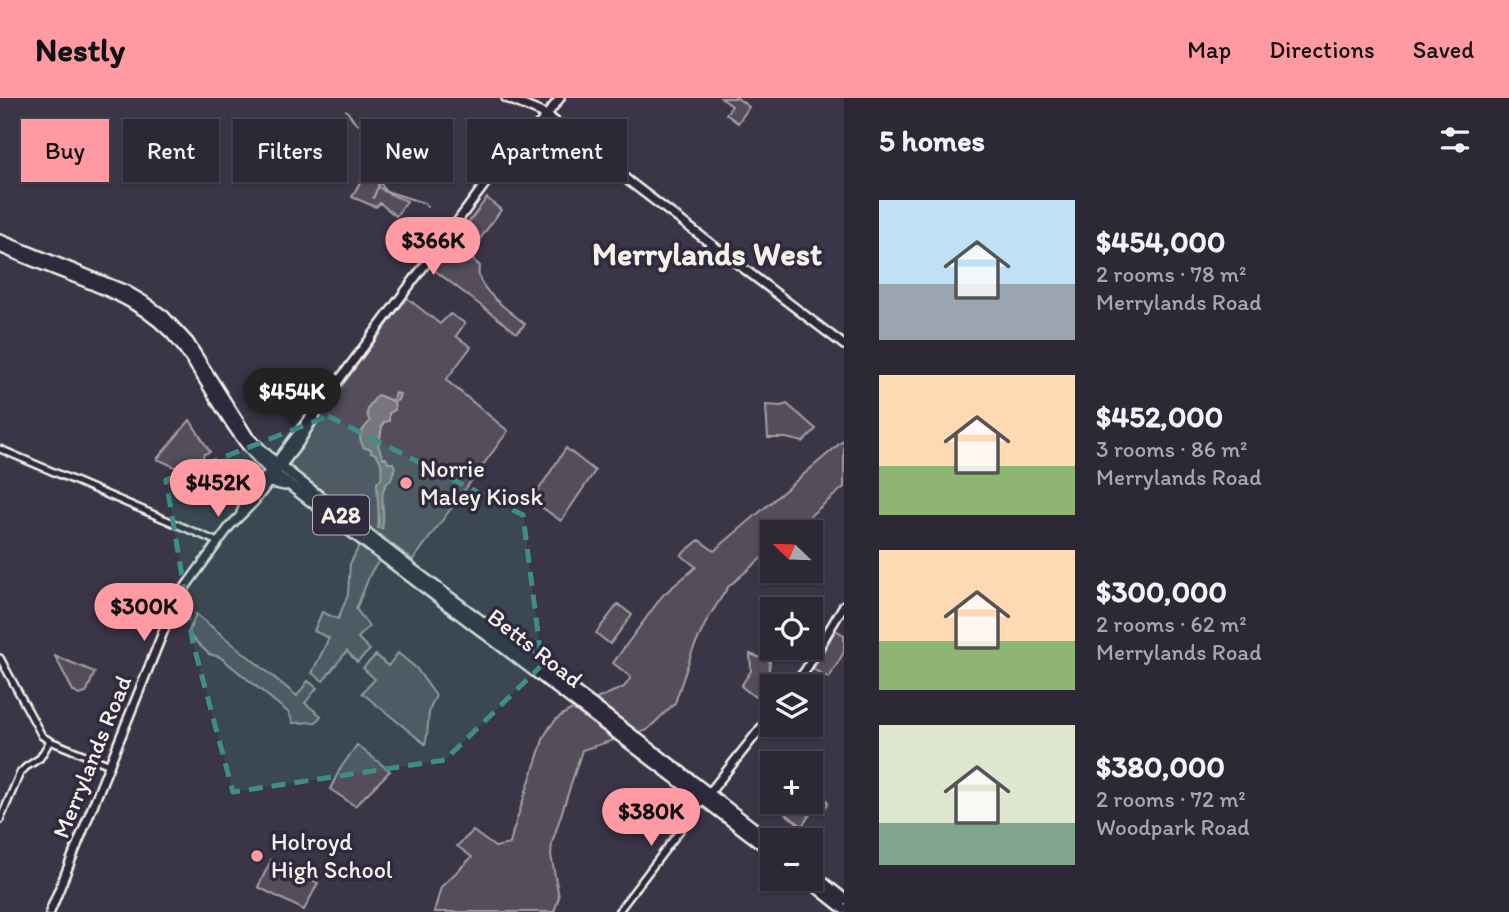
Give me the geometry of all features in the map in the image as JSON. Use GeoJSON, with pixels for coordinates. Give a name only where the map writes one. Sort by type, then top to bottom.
{"type":"FeatureCollection","features":[{"type":"Feature","properties":{"kind":"highway","name":"A28"},"geometry":{"type":"LineString","coordinates":[[0,240],[116,286],[154,309],[188,342],[248,437],[274,471]]}},
{"type":"Feature","properties":{"kind":"highway","name":"A28"},"geometry":{"type":"LineString","coordinates":[[0,247],[118,295],[158,321],[183,348],[242,439],[257,457],[274,471]]}},
{"type":"Feature","properties":{"kind":"highway","name":"Betts Road"},"geometry":{"type":"LineString","coordinates":[[274,471],[613,732],[760,834]]}},
{"type":"Feature","properties":{"kind":"highway","name":"Betts Road"},"geometry":{"type":"LineString","coordinates":[[274,471],[412,569],[609,718],[760,842]]}},
{"type":"Feature","properties":{"kind":"highway"},"geometry":{"type":"LineString","coordinates":[[823,882],[844,899]]}},
{"type":"Feature","properties":{"kind":"highway"},"geometry":{"type":"LineString","coordinates":[[821,891],[844,909]]}},
{"type":"Feature","properties":{"kind":"main road"},"geometry":{"type":"LineString","coordinates":[[506,98],[547,116],[844,345]]}},
{"type":"Feature","properties":{"kind":"main road","name":"Merrylands Road"},"geometry":{"type":"LineString","coordinates":[[241,514],[245,503],[309,428],[324,401],[499,166],[547,116],[560,98]]}},
{"type":"Feature","properties":{"kind":"main road","name":"Merrylands Road"},"geometry":{"type":"LineString","coordinates":[[50,912],[176,600],[218,542],[250,507],[274,471]]}},
{"type":"Feature","properties":{"kind":"main road"},"geometry":{"type":"LineString","coordinates":[[803,674],[844,605]]}},
{"type":"Feature","properties":{"kind":"main road"},"geometry":{"type":"LineString","coordinates":[[707,796],[760,729]]}},
{"type":"Feature","properties":{"kind":"street"},"geometry":{"type":"LineString","coordinates":[[0,449],[218,542]]}},
{"type":"Feature","properties":{"kind":"street"},"geometry":{"type":"LineString","coordinates":[[0,658],[38,731],[44,737],[110,765]]}},
{"type":"Feature","properties":{"kind":"street"},"geometry":{"type":"LineString","coordinates":[[0,820],[20,773],[40,758],[50,741]]}},
{"type":"Feature","properties":{"kind":"street"},"geometry":{"type":"LineString","coordinates":[[618,912],[707,796]]}},
{"type":"Feature","properties":{"kind":"highlighted area"},"geometry":{"type":"Polygon","coordinates":[[[328,416],[523,515],[542,665],[445,760],[233,792],[193,643],[166,480],[328,416]]]}},
{"type":"Feature","properties":{"kind":"shaded area"},"geometry":{"type":"Polygon","coordinates":[[[721,98],[737,98],[749,107],[738,123],[726,114],[732,106],[721,98]]]}},
{"type":"Feature","properties":{"kind":"shaded area"},"geometry":{"type":"Polygon","coordinates":[[[361,180],[376,182],[384,191],[407,201],[396,216],[380,203],[376,207],[352,197],[361,180]]]}},
{"type":"Feature","properties":{"kind":"shaded area"},"geometry":{"type":"Polygon","coordinates":[[[487,198],[501,210],[472,250],[471,258],[480,266],[478,273],[486,290],[525,324],[517,333],[433,269],[487,198]]]}},
{"type":"Feature","properties":{"kind":"shaded area"},"geometry":{"type":"Polygon","coordinates":[[[407,298],[440,324],[450,314],[465,323],[456,336],[471,347],[446,380],[508,431],[413,560],[291,467],[290,462],[335,395],[407,298]]]}},
{"type":"Feature","properties":{"kind":"shaded area"},"geometry":{"type":"Polygon","coordinates":[[[395,393],[400,394],[394,402],[395,410],[389,413],[389,421],[383,424],[378,445],[383,458],[395,467],[382,495],[382,529],[378,528],[377,482],[381,479],[381,463],[371,449],[364,448],[360,436],[370,421],[368,410],[373,401],[378,395],[392,401],[395,393]]]}},
{"type":"Feature","properties":{"kind":"shaded area"},"geometry":{"type":"Polygon","coordinates":[[[787,404],[816,429],[803,442],[768,438],[766,405],[787,404]]]}},
{"type":"Feature","properties":{"kind":"shaded area"},"geometry":{"type":"Polygon","coordinates":[[[190,420],[210,452],[204,454],[195,476],[157,459],[190,420]]]}},
{"type":"Feature","properties":{"kind":"shaded area"},"geometry":{"type":"Polygon","coordinates":[[[844,440],[844,487],[805,520],[760,520],[760,559],[728,587],[707,620],[692,652],[675,703],[647,730],[638,733],[594,700],[624,687],[631,677],[613,663],[663,595],[696,567],[681,555],[699,540],[714,551],[844,440]]]}},
{"type":"Feature","properties":{"kind":"shaded area"},"geometry":{"type":"Polygon","coordinates":[[[566,448],[595,471],[561,521],[532,500],[566,448]]]}},
{"type":"Feature","properties":{"kind":"shaded area"},"geometry":{"type":"Polygon","coordinates":[[[359,546],[379,561],[371,572],[356,609],[369,626],[358,638],[370,650],[357,662],[347,651],[323,681],[312,673],[329,638],[314,631],[322,612],[338,619],[348,595],[350,564],[359,546]]]}},
{"type":"Feature","properties":{"kind":"shaded area"},"geometry":{"type":"Polygon","coordinates":[[[618,604],[632,615],[610,644],[596,633],[618,604]]]}},
{"type":"Feature","properties":{"kind":"shaded area"},"geometry":{"type":"Polygon","coordinates":[[[196,614],[297,696],[308,681],[317,688],[305,703],[321,716],[316,722],[293,723],[289,713],[220,657],[209,654],[188,634],[196,614]]]}},
{"type":"Feature","properties":{"kind":"shaded area"},"geometry":{"type":"Polygon","coordinates":[[[835,631],[844,635],[844,652],[829,678],[813,669],[818,660],[823,660],[823,652],[835,631]]]}},
{"type":"Feature","properties":{"kind":"shaded area"},"geometry":{"type":"Polygon","coordinates":[[[398,653],[416,668],[436,696],[430,709],[425,744],[362,693],[375,679],[363,668],[376,655],[388,666],[398,653]]]}},
{"type":"Feature","properties":{"kind":"shaded area"},"geometry":{"type":"Polygon","coordinates":[[[750,654],[760,658],[760,660],[770,661],[768,674],[760,674],[760,691],[755,697],[741,686],[751,671],[750,654]]]}},
{"type":"Feature","properties":{"kind":"shaded area"},"geometry":{"type":"Polygon","coordinates":[[[55,656],[95,672],[86,693],[79,695],[73,691],[55,656]]]}},
{"type":"Feature","properties":{"kind":"shaded area"},"geometry":{"type":"Polygon","coordinates":[[[573,709],[614,740],[582,750],[552,843],[551,855],[559,897],[554,912],[434,912],[441,887],[472,857],[457,846],[473,831],[495,847],[510,844],[544,737],[556,720],[573,709]]]}},
{"type":"Feature","properties":{"kind":"shaded area"},"geometry":{"type":"Polygon","coordinates":[[[357,745],[390,771],[355,806],[330,789],[357,745]]]}},
{"type":"Feature","properties":{"kind":"shaded area"},"geometry":{"type":"Polygon","coordinates":[[[823,793],[828,803],[823,811],[823,793]]]}},
{"type":"Feature","properties":{"kind":"shaded area"},"geometry":{"type":"Polygon","coordinates":[[[786,814],[810,814],[802,826],[786,814]]]}},
{"type":"Feature","properties":{"kind":"shaded area"},"geometry":{"type":"Polygon","coordinates":[[[271,860],[318,883],[304,910],[258,887],[271,860]]]}},
{"type":"Feature","properties":{"kind":"waterway"},"geometry":{"type":"LineString","coordinates":[[346,110],[355,122],[376,136],[379,180],[384,189],[424,203],[427,207]]}},
{"type":"Feature","properties":{"kind":"waterway"},"geometry":{"type":"LineString","coordinates":[[373,198],[380,183]]}},
{"type":"Feature","properties":{"kind":"place","name":"Norrie Maley Kiosk"},"geometry":{"type":"Point","coordinates":[406,483]}},
{"type":"Feature","properties":{"kind":"place","name":"Holroyd High School"},"geometry":{"type":"Point","coordinates":[257,856]}},
{"type":"Feature","properties":{"kind":"district","name":"Merrylands West"},"geometry":{"type":"Point","coordinates":[707,254]}}]}
